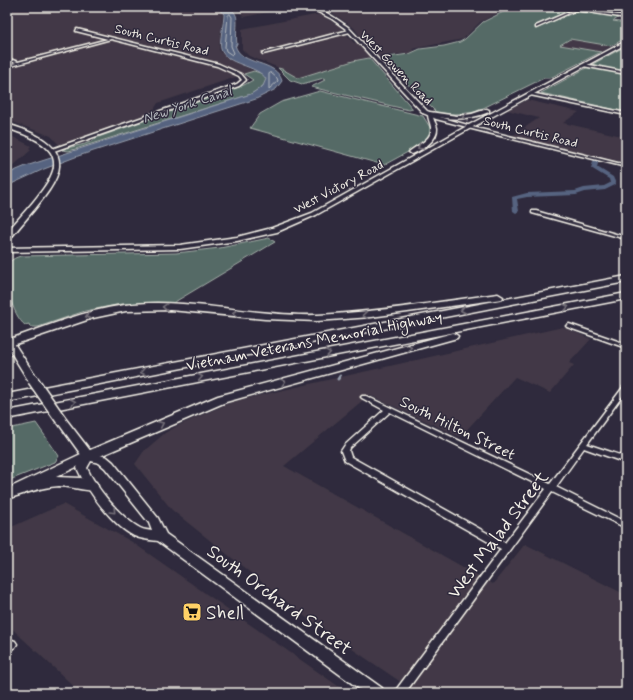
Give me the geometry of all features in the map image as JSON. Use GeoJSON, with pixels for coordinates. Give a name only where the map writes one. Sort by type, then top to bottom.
{"type":"FeatureCollection","features":[{"type":"Feature","properties":{"kind":"highway"},"geometry":{"type":"LineString","coordinates":[[8,342],[91,315],[126,308],[170,306],[271,317],[344,317],[626,279]]}},
{"type":"Feature","properties":{"kind":"highway","name":"Vietnam Veterans Memorial Highway"},"geometry":{"type":"LineString","coordinates":[[7,398],[626,279]]}},
{"type":"Feature","properties":{"kind":"highway","name":"Vietnam Veterans Memorial Highway"},"geometry":{"type":"LineString","coordinates":[[7,415],[626,296]]}},
{"type":"Feature","properties":{"kind":"highway"},"geometry":{"type":"LineString","coordinates":[[13,492],[88,456],[222,399],[548,311]]}},
{"type":"Feature","properties":{"kind":"highway"},"geometry":{"type":"LineString","coordinates":[[13,492],[51,482],[68,481],[91,486]]}},
{"type":"Feature","properties":{"kind":"main road","name":"West Victory Road"},"geometry":{"type":"LineString","coordinates":[[7,250],[180,247],[237,239],[274,230],[308,217],[469,127],[626,43]]}},
{"type":"Feature","properties":{"kind":"main road"},"geometry":{"type":"LineString","coordinates":[[428,114],[463,117],[477,115],[499,105],[515,102]]}},
{"type":"Feature","properties":{"kind":"main road"},"geometry":{"type":"LineString","coordinates":[[392,170],[390,164],[426,143],[431,138],[434,127],[428,114]]}},
{"type":"Feature","properties":{"kind":"main road"},"geometry":{"type":"LineString","coordinates":[[7,126],[36,137],[53,152],[58,163],[56,174],[51,183],[7,237]]}},
{"type":"Feature","properties":{"kind":"main road"},"geometry":{"type":"LineString","coordinates":[[8,342],[61,420],[88,456]]}},
{"type":"Feature","properties":{"kind":"main road","name":"South Orchard Street"},"geometry":{"type":"LineString","coordinates":[[161,537],[154,521],[108,465],[103,460],[88,456],[82,468],[85,476],[91,486],[114,513],[138,532],[161,537],[377,693]]}},
{"type":"Feature","properties":{"kind":"street","name":"West Gowen Road"},"geometry":{"type":"LineString","coordinates":[[310,7],[334,18],[349,31],[428,114]]}},
{"type":"Feature","properties":{"kind":"street"},"geometry":{"type":"LineString","coordinates":[[556,7],[626,17]]}},
{"type":"Feature","properties":{"kind":"street"},"geometry":{"type":"LineString","coordinates":[[537,27],[584,7]]}},
{"type":"Feature","properties":{"kind":"street","name":"South Curtis Road"},"geometry":{"type":"LineString","coordinates":[[53,152],[238,85],[244,80],[240,75],[208,62],[77,30]]}},
{"type":"Feature","properties":{"kind":"street"},"geometry":{"type":"LineString","coordinates":[[263,53],[349,31]]}},
{"type":"Feature","properties":{"kind":"street"},"geometry":{"type":"LineString","coordinates":[[7,66],[112,38]]}},
{"type":"Feature","properties":{"kind":"street"},"geometry":{"type":"LineString","coordinates":[[7,59],[19,62]]}},
{"type":"Feature","properties":{"kind":"street"},"geometry":{"type":"LineString","coordinates":[[584,65],[626,73]]}},
{"type":"Feature","properties":{"kind":"street"},"geometry":{"type":"LineString","coordinates":[[531,94],[626,114]]}},
{"type":"Feature","properties":{"kind":"street","name":"South Curtis Road"},"geometry":{"type":"LineString","coordinates":[[428,114],[469,127],[626,166]]}},
{"type":"Feature","properties":{"kind":"street"},"geometry":{"type":"LineString","coordinates":[[534,212],[626,238]]}},
{"type":"Feature","properties":{"kind":"street"},"geometry":{"type":"LineString","coordinates":[[569,326],[626,346]]}},
{"type":"Feature","properties":{"kind":"street","name":"West Malad Street"},"geometry":{"type":"LineString","coordinates":[[399,693],[624,392]]}},
{"type":"Feature","properties":{"kind":"street","name":"South Hilton Street"},"geometry":{"type":"LineString","coordinates":[[364,397],[626,525]]}},
{"type":"Feature","properties":{"kind":"street"},"geometry":{"type":"LineString","coordinates":[[389,409],[347,447],[345,451],[348,459],[507,548]]}},
{"type":"Feature","properties":{"kind":"street"},"geometry":{"type":"LineString","coordinates":[[583,445],[626,460]]}},
{"type":"Feature","properties":{"kind":"shaded area"},"geometry":{"type":"Polygon","coordinates":[[[7,7],[214,7],[223,12],[219,50],[227,58],[254,71],[158,103],[151,114],[60,146],[51,136],[7,120],[7,7]]]}},
{"type":"Feature","properties":{"kind":"shaded area"},"geometry":{"type":"Polygon","coordinates":[[[235,7],[292,7],[244,17],[235,7]]]}},
{"type":"Feature","properties":{"kind":"shaded area"},"geometry":{"type":"Polygon","coordinates":[[[316,7],[509,7],[480,22],[463,39],[412,49],[415,51],[408,53],[365,58],[298,78],[282,69],[249,56],[242,49],[242,29],[320,14],[339,26],[354,43],[363,40],[354,28],[331,12],[316,7]]]}},
{"type":"Feature","properties":{"kind":"shaded area"},"geometry":{"type":"Polygon","coordinates":[[[570,39],[611,46],[601,52],[560,45],[570,39]]]}},
{"type":"Feature","properties":{"kind":"shaded area"},"geometry":{"type":"Polygon","coordinates":[[[527,100],[579,112],[563,123],[626,137],[626,163],[512,136],[539,118],[507,110],[527,100]]]}},
{"type":"Feature","properties":{"kind":"shaded area"},"geometry":{"type":"Polygon","coordinates":[[[7,134],[31,146],[29,148],[31,150],[12,167],[7,169],[7,134]]]}},
{"type":"Feature","properties":{"kind":"shaded area"},"geometry":{"type":"Polygon","coordinates":[[[563,327],[591,339],[569,363],[574,365],[550,393],[515,377],[460,437],[369,395],[284,466],[493,584],[525,544],[626,595],[626,693],[417,693],[308,619],[172,510],[135,464],[144,451],[165,433],[177,426],[234,401],[563,327]]]}},
{"type":"Feature","properties":{"kind":"shaded area"},"geometry":{"type":"Polygon","coordinates":[[[63,504],[132,542],[348,693],[81,693],[7,624],[7,529],[63,504]]]}},
{"type":"Feature","properties":{"kind":"green space"},"geometry":{"type":"Polygon","coordinates":[[[513,7],[551,7],[572,10],[535,27],[538,28],[577,11],[620,17],[613,21],[626,23],[626,38],[611,46],[570,39],[560,45],[601,52],[550,78],[544,78],[475,112],[460,114],[436,112],[381,58],[409,54],[420,49],[460,42],[483,22],[513,7]]]}},
{"type":"Feature","properties":{"kind":"green space"},"geometry":{"type":"Polygon","coordinates":[[[587,7],[626,7],[626,14],[622,16],[581,10],[587,7]]]}},
{"type":"Feature","properties":{"kind":"green space"},"geometry":{"type":"Polygon","coordinates":[[[626,46],[626,72],[591,65],[626,46]]]}},
{"type":"Feature","properties":{"kind":"green space"},"geometry":{"type":"Polygon","coordinates":[[[369,58],[413,109],[409,110],[311,87],[325,80],[324,78],[302,84],[290,80],[278,68],[298,78],[353,61],[369,58]]]}},
{"type":"Feature","properties":{"kind":"green space"},"geometry":{"type":"Polygon","coordinates":[[[588,67],[626,74],[626,112],[541,93],[588,67]]]}},
{"type":"Feature","properties":{"kind":"green space"},"geometry":{"type":"Polygon","coordinates":[[[254,71],[263,74],[267,79],[263,86],[251,94],[69,151],[62,150],[89,143],[96,138],[244,85],[253,80],[244,74],[254,71]]]}},
{"type":"Feature","properties":{"kind":"green space"},"geometry":{"type":"Polygon","coordinates":[[[320,91],[423,116],[431,129],[428,138],[417,147],[384,165],[250,128],[260,114],[281,102],[320,91]]]}},
{"type":"Feature","properties":{"kind":"green space"},"geometry":{"type":"Polygon","coordinates":[[[269,238],[275,242],[173,303],[121,304],[85,311],[38,327],[30,327],[29,324],[25,325],[20,320],[16,313],[12,305],[7,285],[7,268],[12,260],[21,256],[176,253],[220,248],[269,238]]]}},
{"type":"Feature","properties":{"kind":"green space"},"geometry":{"type":"Polygon","coordinates":[[[36,423],[59,456],[55,462],[7,481],[7,429],[36,423]]]}},
{"type":"Feature","properties":{"kind":"water"},"geometry":{"type":"Polygon","coordinates":[[[216,7],[232,10],[235,13],[237,18],[237,45],[235,45],[238,52],[244,57],[273,69],[279,74],[282,81],[276,89],[256,99],[78,156],[44,169],[7,186],[7,174],[26,166],[251,94],[263,86],[266,79],[262,74],[235,62],[224,54],[221,49],[224,14],[216,7]]]}},
{"type":"Feature","properties":{"kind":"waterway"},"geometry":{"type":"LineString","coordinates":[[455,115],[466,115]]}},
{"type":"Feature","properties":{"kind":"waterway"},"geometry":{"type":"LineString","coordinates":[[516,211],[514,198],[527,195],[576,193],[584,190],[605,188],[613,184],[611,178],[594,168],[596,160]]}},
{"type":"Feature","properties":{"kind":"place","name":"Shell"},"geometry":{"type":"Point","coordinates":[192,612]}},
{"type":"Feature","properties":{"kind":"water label","name":"New York Canal"},"geometry":{"type":"Point","coordinates":[187,104]}}]}
